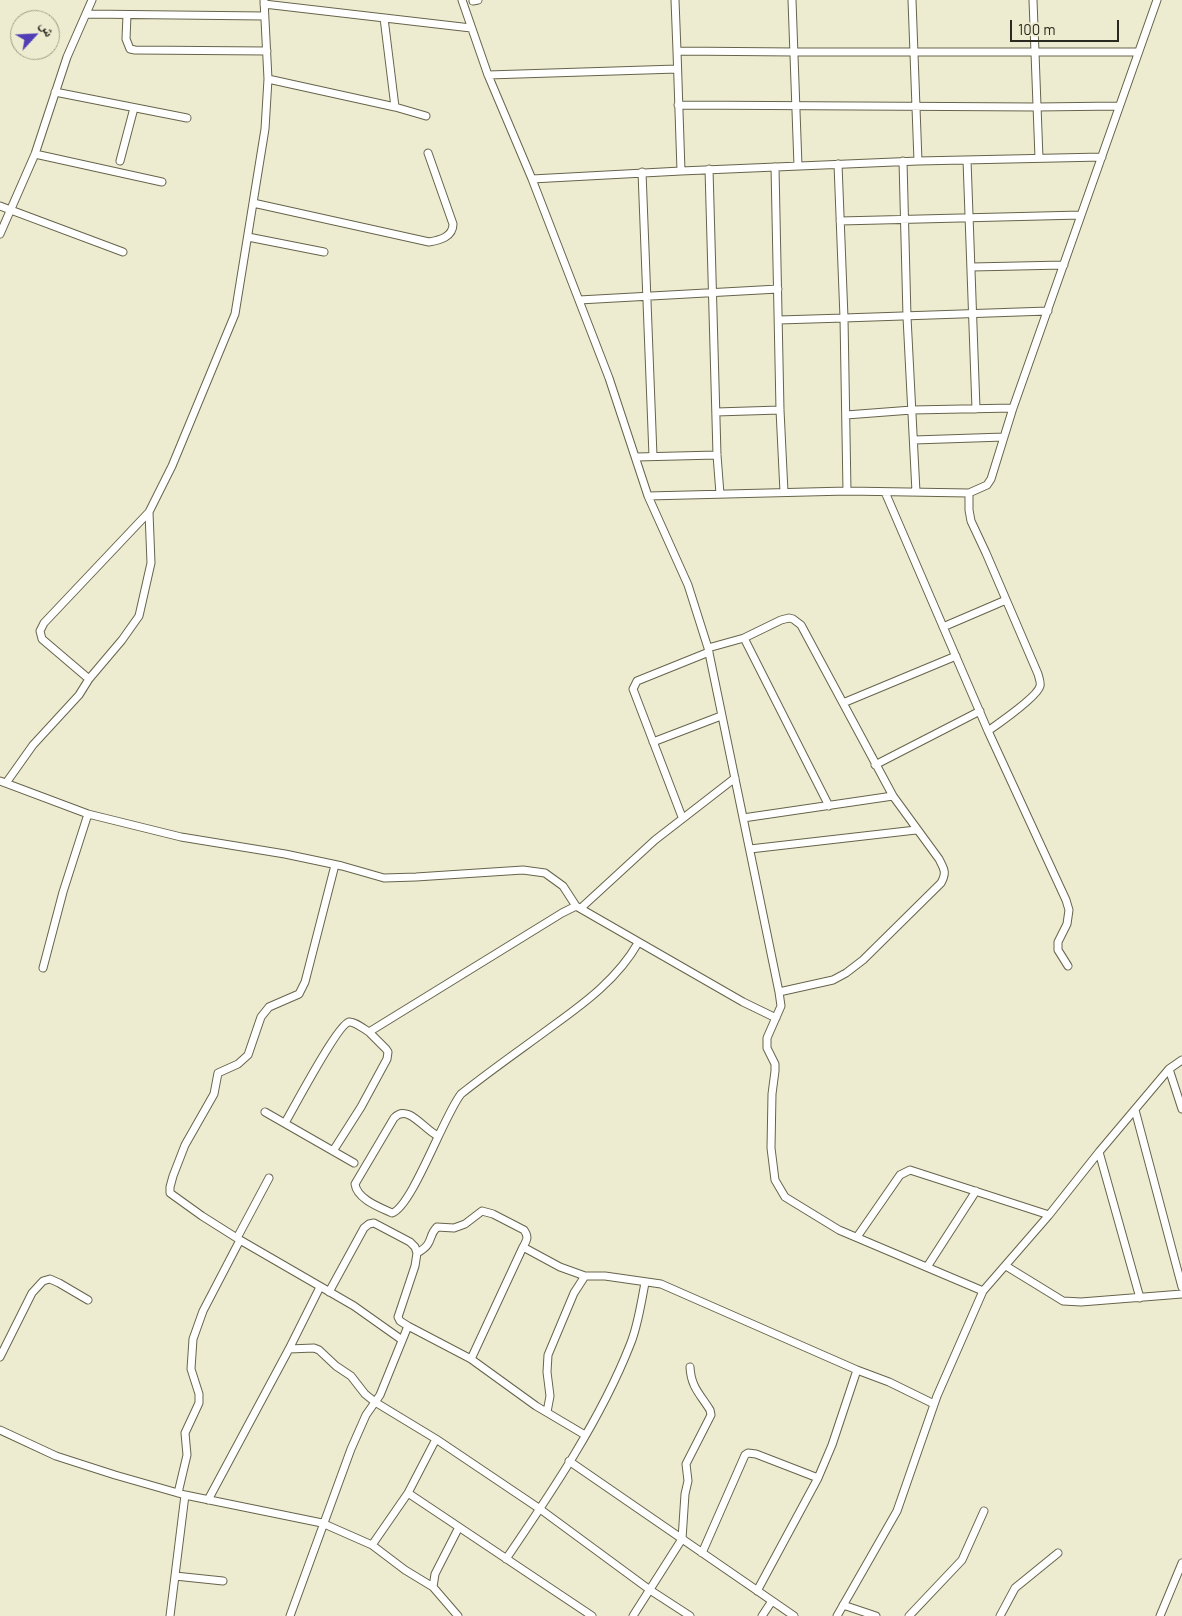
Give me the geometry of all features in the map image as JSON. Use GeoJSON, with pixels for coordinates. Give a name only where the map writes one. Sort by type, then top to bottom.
{"type":"FeatureCollection","features":[{"type":"Feature","properties":{"kind":"street"},"geometry":{"type":"LineString","coordinates":[[0,234],[35,154],[67,57],[92,0]]}},
{"type":"Feature","properties":{"kind":"street"},"geometry":{"type":"LineString","coordinates":[[462,0],[488,75],[532,179],[609,378],[648,496],[688,585],[708,650],[781,1006],[767,1038],[767,1048],[775,1064],[771,1148],[775,1180],[779,1190],[792,1202],[839,1230],[983,1290]]}},
{"type":"Feature","properties":{"kind":"street"},"geometry":{"type":"LineString","coordinates":[[473,0],[478,0]]}},
{"type":"Feature","properties":{"kind":"street"},"geometry":{"type":"LineString","coordinates":[[675,0],[681,170]]}},
{"type":"Feature","properties":{"kind":"street"},"geometry":{"type":"LineString","coordinates":[[792,0],[798,166]]}},
{"type":"Feature","properties":{"kind":"street"},"geometry":{"type":"LineString","coordinates":[[912,0],[918,161]]}},
{"type":"Feature","properties":{"kind":"street"},"geometry":{"type":"LineString","coordinates":[[1033,0],[1038,158]]}},
{"type":"Feature","properties":{"kind":"street"},"geometry":{"type":"LineString","coordinates":[[648,496],[847,491],[969,493],[987,486],[1012,408],[1158,0]]}},
{"type":"Feature","properties":{"kind":"street"},"geometry":{"type":"LineString","coordinates":[[89,678],[42,639],[40,631],[44,623],[149,512],[172,466],[235,314],[265,129],[268,80],[264,2],[472,28]]}},
{"type":"Feature","properties":{"kind":"street"},"geometry":{"type":"LineString","coordinates":[[86,14],[264,16]]}},
{"type":"Feature","properties":{"kind":"street"},"geometry":{"type":"LineString","coordinates":[[127,15],[126,39],[130,49],[267,51]]}},
{"type":"Feature","properties":{"kind":"street"},"geometry":{"type":"LineString","coordinates":[[384,18],[395,107]]}},
{"type":"Feature","properties":{"kind":"street"},"geometry":{"type":"LineString","coordinates":[[677,51],[1138,52]]}},
{"type":"Feature","properties":{"kind":"street"},"geometry":{"type":"LineString","coordinates":[[488,75],[677,68]]}},
{"type":"Feature","properties":{"kind":"street"},"geometry":{"type":"LineString","coordinates":[[268,80],[395,107],[426,116]]}},
{"type":"Feature","properties":{"kind":"street"},"geometry":{"type":"LineString","coordinates":[[55,92],[187,118]]}},
{"type":"Feature","properties":{"kind":"street"},"geometry":{"type":"LineString","coordinates":[[678,105],[1119,106]]}},
{"type":"Feature","properties":{"kind":"street"},"geometry":{"type":"LineString","coordinates":[[120,161],[134,108]]}},
{"type":"Feature","properties":{"kind":"street"},"geometry":{"type":"LineString","coordinates":[[253,203],[429,242],[442,239],[453,230],[453,224],[428,152]]}},
{"type":"Feature","properties":{"kind":"street"},"geometry":{"type":"LineString","coordinates":[[35,154],[162,182]]}},
{"type":"Feature","properties":{"kind":"street"},"geometry":{"type":"LineString","coordinates":[[532,179],[681,170],[903,161],[1102,157]]}},
{"type":"Feature","properties":{"kind":"street"},"geometry":{"type":"LineString","coordinates":[[967,160],[976,409]]}},
{"type":"Feature","properties":{"kind":"street"},"geometry":{"type":"LineString","coordinates":[[903,161],[907,317],[916,492]]}},
{"type":"Feature","properties":{"kind":"street"},"geometry":{"type":"LineString","coordinates":[[838,164],[844,318],[847,491]]}},
{"type":"Feature","properties":{"kind":"street"},"geometry":{"type":"LineString","coordinates":[[775,167],[780,410],[784,492]]}},
{"type":"Feature","properties":{"kind":"street"},"geometry":{"type":"LineString","coordinates":[[708,169],[717,455],[720,494]]}},
{"type":"Feature","properties":{"kind":"street"},"geometry":{"type":"LineString","coordinates":[[642,172],[653,456]]}},
{"type":"Feature","properties":{"kind":"street"},"geometry":{"type":"LineString","coordinates":[[0,206],[124,252]]}},
{"type":"Feature","properties":{"kind":"street"},"geometry":{"type":"LineString","coordinates":[[840,221],[1081,215]]}},
{"type":"Feature","properties":{"kind":"street"},"geometry":{"type":"LineString","coordinates":[[248,237],[324,252]]}},
{"type":"Feature","properties":{"kind":"street"},"geometry":{"type":"LineString","coordinates":[[972,268],[1064,265]]}},
{"type":"Feature","properties":{"kind":"street"},"geometry":{"type":"LineString","coordinates":[[579,300],[778,289]]}},
{"type":"Feature","properties":{"kind":"street"},"geometry":{"type":"LineString","coordinates":[[779,320],[1048,311]]}},
{"type":"Feature","properties":{"kind":"street"},"geometry":{"type":"LineString","coordinates":[[846,415],[912,410],[1012,408]]}},
{"type":"Feature","properties":{"kind":"street"},"geometry":{"type":"LineString","coordinates":[[716,412],[780,410]]}},
{"type":"Feature","properties":{"kind":"street"},"geometry":{"type":"LineString","coordinates":[[914,440],[1004,437]]}},
{"type":"Feature","properties":{"kind":"street"},"geometry":{"type":"LineString","coordinates":[[636,457],[717,455]]}},
{"type":"Feature","properties":{"kind":"street"},"geometry":{"type":"LineString","coordinates":[[885,492],[988,731],[1066,900],[1069,910],[1066,924],[1058,942],[1058,950],[1068,966]]}},
{"type":"Feature","properties":{"kind":"street"},"geometry":{"type":"LineString","coordinates":[[969,493],[971,521],[1038,674],[1040,686],[1039,690],[1030,699],[988,731]]}},
{"type":"Feature","properties":{"kind":"street"},"geometry":{"type":"LineString","coordinates":[[149,512],[151,563],[139,616],[112,653],[89,678],[79,695],[33,744],[3,782],[88,814],[181,837],[285,854],[384,878],[416,878],[523,870],[545,873],[563,886],[579,907],[638,943],[743,1002],[776,1018]]}},
{"type":"Feature","properties":{"kind":"street"},"geometry":{"type":"LineString","coordinates":[[943,627],[1006,600]]}},
{"type":"Feature","properties":{"kind":"street"},"geometry":{"type":"LineString","coordinates":[[682,818],[632,689],[634,684],[708,650],[744,638],[781,620],[794,619],[801,626],[893,796],[939,859],[946,874],[941,883],[863,960],[846,973],[833,980],[779,992]]}},
{"type":"Feature","properties":{"kind":"street"},"geometry":{"type":"LineString","coordinates":[[744,638],[829,806]]}},
{"type":"Feature","properties":{"kind":"street"},"geometry":{"type":"LineString","coordinates":[[843,703],[956,656]]}},
{"type":"Feature","properties":{"kind":"street"},"geometry":{"type":"LineString","coordinates":[[875,765],[980,711]]}},
{"type":"Feature","properties":{"kind":"street"},"geometry":{"type":"LineString","coordinates":[[653,742],[721,716]]}},
{"type":"Feature","properties":{"kind":"street"},"geometry":{"type":"LineString","coordinates":[[369,1032],[562,913],[579,907],[655,840],[735,778]]}},
{"type":"Feature","properties":{"kind":"street"},"geometry":{"type":"LineString","coordinates":[[743,818],[893,796]]}},
{"type":"Feature","properties":{"kind":"street"},"geometry":{"type":"LineString","coordinates":[[43,968],[63,892],[88,814]]}},
{"type":"Feature","properties":{"kind":"street"},"geometry":{"type":"LineString","coordinates":[[750,849],[916,830]]}},
{"type":"Feature","properties":{"kind":"street"},"geometry":{"type":"LineString","coordinates":[[335,865],[305,982],[299,994],[268,1007],[261,1018],[248,1055],[238,1064],[218,1073],[214,1094],[186,1144],[170,1186],[170,1193],[174,1198],[239,1239],[354,1306],[402,1340]]}},
{"type":"Feature","properties":{"kind":"street"},"geometry":{"type":"LineString","coordinates":[[438,1136],[431,1133],[411,1115],[403,1112],[398,1113],[355,1184],[359,1194],[385,1210],[392,1213],[396,1212],[417,1181],[454,1103],[461,1094],[582,1004],[611,979],[631,956],[638,943]]}},
{"type":"Feature","properties":{"kind":"street"},"geometry":{"type":"LineString","coordinates":[[285,1123],[341,1028],[347,1022],[351,1022],[369,1032],[388,1052],[387,1060],[361,1107],[333,1151]]}},
{"type":"Feature","properties":{"kind":"street"},"geometry":{"type":"LineString","coordinates":[[837,1616],[897,1511],[934,1404],[983,1290],[1049,1215],[1169,1069],[1182,1060]]}},
{"type":"Feature","properties":{"kind":"street"},"geometry":{"type":"LineString","coordinates":[[1169,1069],[1182,1109]]}},
{"type":"Feature","properties":{"kind":"street"},"geometry":{"type":"LineString","coordinates":[[1135,1110],[1182,1286]]}},
{"type":"Feature","properties":{"kind":"street"},"geometry":{"type":"LineString","coordinates":[[265,1112],[354,1163]]}},
{"type":"Feature","properties":{"kind":"street"},"geometry":{"type":"LineString","coordinates":[[1099,1152],[1140,1298]]}},
{"type":"Feature","properties":{"kind":"street"},"geometry":{"type":"LineString","coordinates":[[857,1237],[900,1175],[907,1170],[1049,1215]]}},
{"type":"Feature","properties":{"kind":"street"},"geometry":{"type":"LineString","coordinates":[[170,1616],[181,1494],[187,1455],[185,1433],[199,1403],[199,1394],[191,1369],[193,1338],[203,1312],[269,1178]]}},
{"type":"Feature","properties":{"kind":"street"},"geometry":{"type":"LineString","coordinates":[[927,1267],[976,1191]]}},
{"type":"Feature","properties":{"kind":"street"},"geometry":{"type":"LineString","coordinates":[[417,1253],[429,1245],[434,1230],[437,1228],[454,1228],[465,1224],[482,1211],[493,1214],[524,1230],[527,1235],[528,1239],[471,1359]]}},
{"type":"Feature","properties":{"kind":"street"},"geometry":{"type":"LineString","coordinates":[[329,1292],[364,1228],[369,1224],[374,1223],[404,1238],[415,1248],[417,1253],[415,1266],[398,1317],[400,1321],[471,1359],[536,1406],[585,1435]]}},
{"type":"Feature","properties":{"kind":"street"},"geometry":{"type":"LineString","coordinates":[[523,1248],[560,1267],[586,1276],[605,1276],[661,1284],[888,1382],[934,1404]]}},
{"type":"Feature","properties":{"kind":"street"},"geometry":{"type":"LineString","coordinates":[[1006,1266],[1063,1301],[1081,1302],[1182,1294]]}},
{"type":"Feature","properties":{"kind":"street"},"geometry":{"type":"LineString","coordinates":[[548,1412],[550,1396],[547,1372],[548,1355],[574,1293],[586,1276]]}},
{"type":"Feature","properties":{"kind":"street"},"geometry":{"type":"LineString","coordinates":[[0,1357],[32,1293],[43,1281],[50,1279],[88,1300]]}},
{"type":"Feature","properties":{"kind":"street"},"geometry":{"type":"LineString","coordinates":[[506,1559],[540,1509],[601,1408],[631,1344],[646,1283]]}},
{"type":"Feature","properties":{"kind":"street"},"geometry":{"type":"LineString","coordinates":[[208,1500],[290,1349],[320,1286]]}},
{"type":"Feature","properties":{"kind":"street"},"geometry":{"type":"LineString","coordinates":[[290,1616],[322,1523],[355,1440],[366,1415],[380,1395],[408,1326]]}},
{"type":"Feature","properties":{"kind":"street"},"geometry":{"type":"LineString","coordinates":[[290,1349],[319,1350],[336,1366],[351,1376],[365,1394],[375,1402],[436,1439],[540,1509],[650,1590],[690,1616]]}},
{"type":"Feature","properties":{"kind":"street"},"geometry":{"type":"LineString","coordinates":[[633,1616],[682,1539],[685,1494],[688,1481],[686,1464],[712,1415],[693,1386],[690,1379],[690,1367]]}},
{"type":"Feature","properties":{"kind":"street"},"geometry":{"type":"LineString","coordinates":[[757,1591],[818,1478],[832,1445],[857,1370]]}},
{"type":"Feature","properties":{"kind":"street"},"geometry":{"type":"LineString","coordinates":[[0,1430],[56,1456],[115,1475],[181,1494],[322,1523],[372,1545],[405,1570],[433,1587],[458,1616]]}},
{"type":"Feature","properties":{"kind":"street"},"geometry":{"type":"LineString","coordinates":[[372,1545],[408,1493],[436,1439]]}},
{"type":"Feature","properties":{"kind":"street"},"geometry":{"type":"LineString","coordinates":[[702,1553],[745,1455],[748,1453],[756,1454],[818,1478]]}},
{"type":"Feature","properties":{"kind":"street"},"geometry":{"type":"LineString","coordinates":[[569,1460],[794,1616]]}},
{"type":"Feature","properties":{"kind":"street"},"geometry":{"type":"LineString","coordinates":[[408,1493],[592,1616]]}},
{"type":"Feature","properties":{"kind":"street"},"geometry":{"type":"LineString","coordinates":[[909,1616],[962,1560],[984,1511]]}},
{"type":"Feature","properties":{"kind":"street"},"geometry":{"type":"LineString","coordinates":[[433,1587],[435,1574],[459,1527]]}},
{"type":"Feature","properties":{"kind":"street"},"geometry":{"type":"LineString","coordinates":[[1000,1616],[1016,1588],[1058,1553]]}},
{"type":"Feature","properties":{"kind":"street"},"geometry":{"type":"LineString","coordinates":[[1160,1616],[1182,1563]]}},
{"type":"Feature","properties":{"kind":"street"},"geometry":{"type":"LineString","coordinates":[[175,1576],[223,1581]]}},
{"type":"Feature","properties":{"kind":"street"},"geometry":{"type":"LineString","coordinates":[[762,1616],[772,1601]]}},
{"type":"Feature","properties":{"kind":"street"},"geometry":{"type":"LineString","coordinates":[[844,1605],[876,1616]]}}]}
